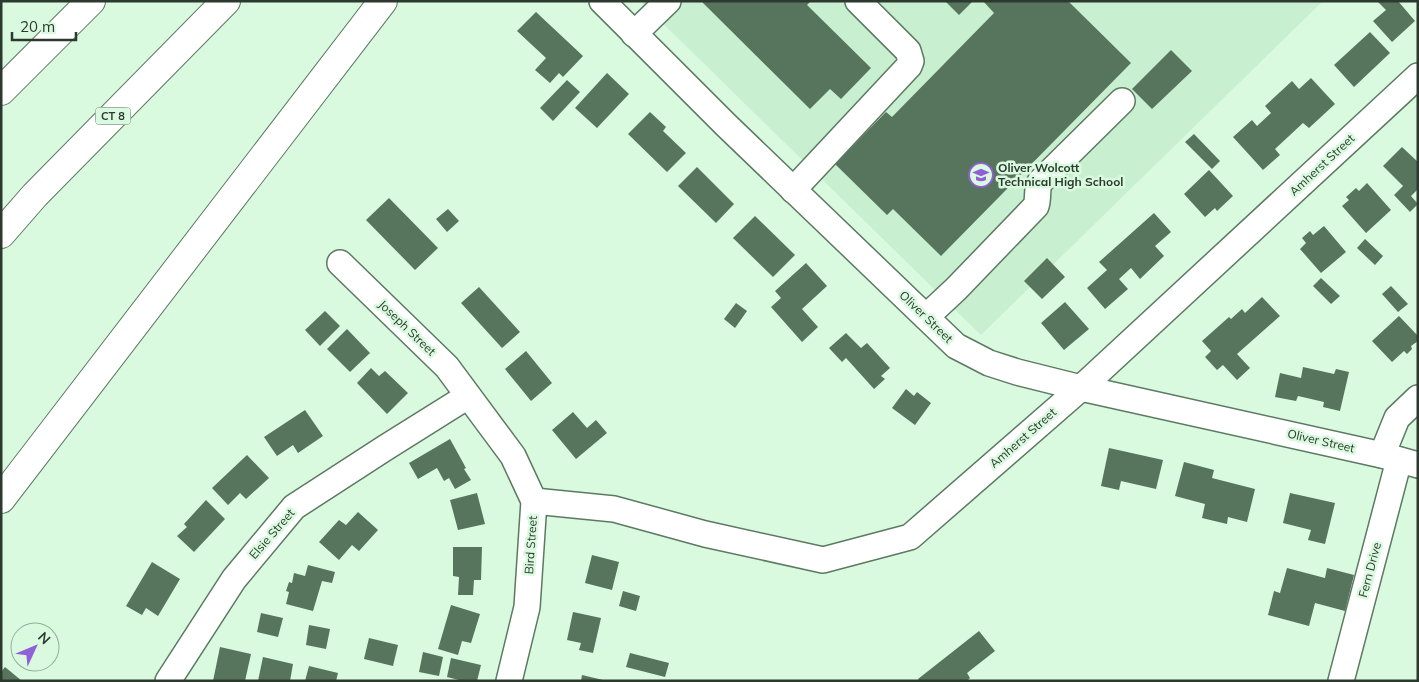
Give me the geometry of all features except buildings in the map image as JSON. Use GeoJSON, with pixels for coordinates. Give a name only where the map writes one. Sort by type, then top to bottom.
{"type":"FeatureCollection","features":[{"type":"Feature","properties":{"kind":"highway"},"geometry":{"type":"LineString","coordinates":[[1,92],[91,1]]}},
{"type":"Feature","properties":{"kind":"highway","name":"CT 8"},"geometry":{"type":"LineString","coordinates":[[1,234],[35,195],[226,1]]}},
{"type":"Feature","properties":{"kind":"highway"},"geometry":{"type":"LineString","coordinates":[[1,499],[383,1]]}},
{"type":"Feature","properties":{"kind":"street","name":"Oliver Street"},"geometry":{"type":"LineString","coordinates":[[602,1],[793,190],[956,346],[989,363],[1017,372],[1400,460]]}},
{"type":"Feature","properties":{"kind":"street"},"geometry":{"type":"LineString","coordinates":[[634,34],[668,1]]}},
{"type":"Feature","properties":{"kind":"street"},"geometry":{"type":"LineString","coordinates":[[793,190],[909,66],[911,61],[908,51],[858,1]]}},
{"type":"Feature","properties":{"kind":"street","name":"Amherst Street"},"geometry":{"type":"LineString","coordinates":[[534,501],[614,509],[706,534],[823,560],[910,537],[1081,388],[1418,76]]}},
{"type":"Feature","properties":{"kind":"street"},"geometry":{"type":"LineString","coordinates":[[926,317],[956,289],[1036,206],[1039,199],[1037,187],[1040,182],[1122,102]]}},
{"type":"Feature","properties":{"kind":"street","name":"Joseph Street"},"geometry":{"type":"LineString","coordinates":[[340,262],[447,367],[468,396]]}},
{"type":"Feature","properties":{"kind":"street","name":"Bird Street"},"geometry":{"type":"LineString","coordinates":[[468,396],[513,456],[534,501],[527,607],[509,681]]}},
{"type":"Feature","properties":{"kind":"street","name":"Elsie Street"},"geometry":{"type":"LineString","coordinates":[[168,681],[234,579],[294,508],[468,396]]}},
{"type":"Feature","properties":{"kind":"street","name":"Fern Drive"},"geometry":{"type":"LineString","coordinates":[[1341,681],[1400,460],[1397,418],[1418,398]]}},
{"type":"Feature","properties":{"kind":"shaded area","name":"Oliver Wolcott Technical High School"},"geometry":{"type":"Polygon","coordinates":[[[640,1],[1323,1],[981,335],[640,1]]]}},
{"type":"Feature","properties":{"kind":"place","name":"Oliver Wolcott Technical High School"},"geometry":{"type":"Point","coordinates":[981,175]}}]}
